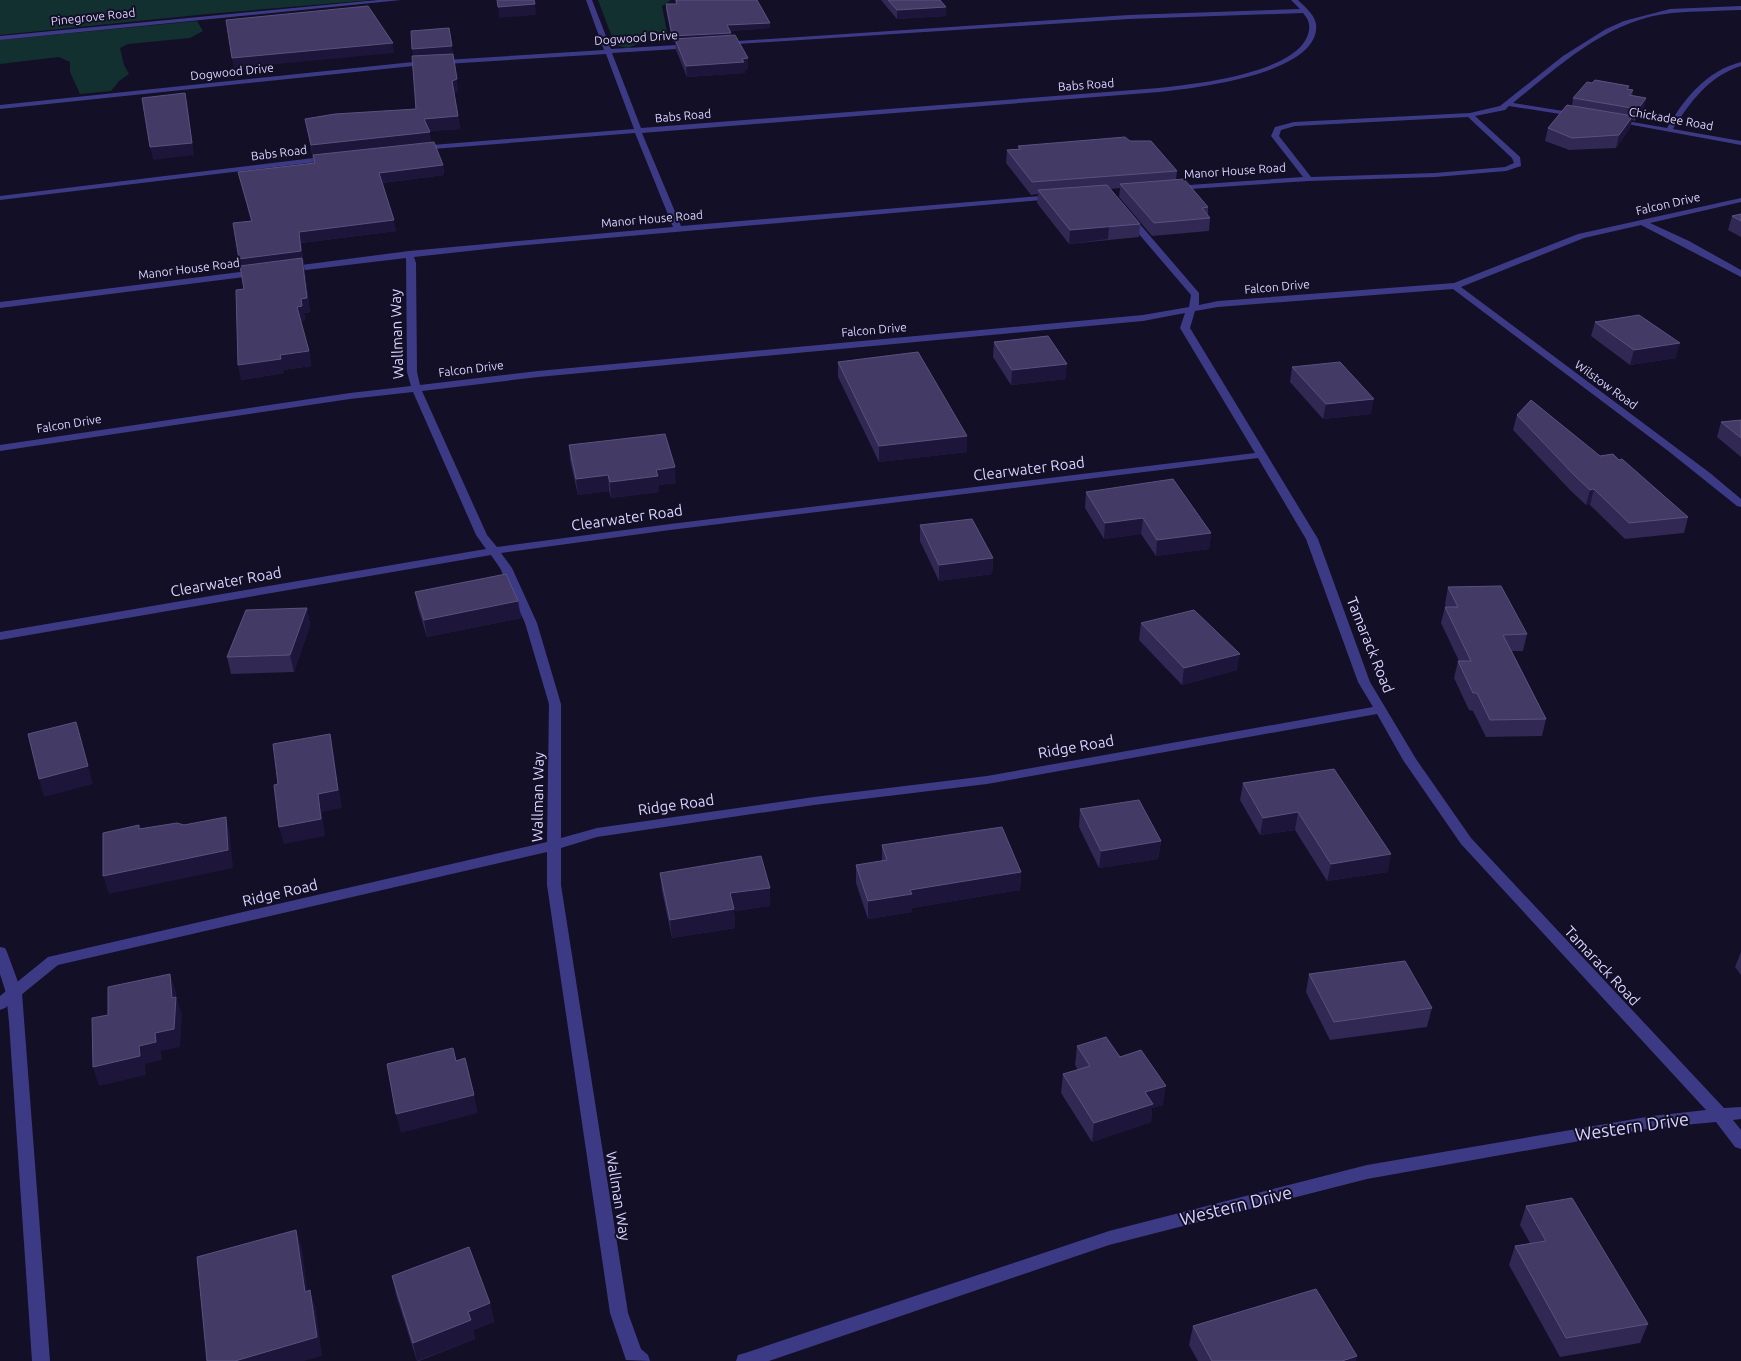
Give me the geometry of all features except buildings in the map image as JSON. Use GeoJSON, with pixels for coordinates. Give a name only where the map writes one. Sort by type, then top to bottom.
{"type":"FeatureCollection","features":[{"type":"Feature","properties":{"kind":"street","name":"Pinegrove Road"},"geometry":{"type":"LineString","coordinates":[[0,38],[398,0]]}},
{"type":"Feature","properties":{"kind":"street"},"geometry":{"type":"LineString","coordinates":[[589,0],[638,131],[678,229]]}},
{"type":"Feature","properties":{"kind":"street","name":"Babs Road"},"geometry":{"type":"LineString","coordinates":[[410,149],[1207,85],[1265,69],[1304,48],[1311,38],[1314,26],[1294,0]]}},
{"type":"Feature","properties":{"kind":"street","name":"Manor House Road"},"geometry":{"type":"LineString","coordinates":[[1309,179],[1275,136],[1278,129],[1294,124],[1470,115],[1489,112],[1508,104],[1565,57],[1608,30],[1626,22],[1670,11],[1741,8]]}},
{"type":"Feature","properties":{"kind":"street"},"geometry":{"type":"LineString","coordinates":[[715,44],[1136,17],[1304,11]]}},
{"type":"Feature","properties":{"kind":"street","name":"Dogwood Drive"},"geometry":{"type":"LineString","coordinates":[[0,107],[413,64],[705,45]]}},
{"type":"Feature","properties":{"kind":"street"},"geometry":{"type":"LineString","coordinates":[[1669,130],[1698,90],[1726,70],[1741,64]]}},
{"type":"Feature","properties":{"kind":"street"},"geometry":{"type":"LineString","coordinates":[[1508,104],[1584,116]]}},
{"type":"Feature","properties":{"kind":"street","name":"Manor House Road"},"geometry":{"type":"LineString","coordinates":[[1164,188],[1309,179],[1436,175],[1506,169],[1518,164],[1516,157],[1470,115]]}},
{"type":"Feature","properties":{"kind":"street","name":"Chickadee Road"},"geometry":{"type":"LineString","coordinates":[[1603,119],[1741,143]]}},
{"type":"Feature","properties":{"kind":"street","name":"Babs Road"},"geometry":{"type":"LineString","coordinates":[[0,198],[334,158]]}},
{"type":"Feature","properties":{"kind":"street","name":"Manor House Road"},"geometry":{"type":"LineString","coordinates":[[283,270],[409,254],[1058,196]]}},
{"type":"Feature","properties":{"kind":"street","name":"Falcon Drive"},"geometry":{"type":"LineString","coordinates":[[0,448],[416,388],[706,357],[1143,318],[1236,302],[1455,286],[1581,236],[1741,200]]}},
{"type":"Feature","properties":{"kind":"street","name":"Tamarack Road"},"geometry":{"type":"LineString","coordinates":[[1120,207],[1196,295],[1197,301],[1184,320],[1185,328],[1312,539],[1364,682],[1379,710],[1466,841],[1720,1115],[1741,1142]]}},
{"type":"Feature","properties":{"kind":"street"},"geometry":{"type":"LineString","coordinates":[[1642,222],[1686,243],[1741,274]]}},
{"type":"Feature","properties":{"kind":"street","name":"Wallman Way"},"geometry":{"type":"LineString","coordinates":[[409,254],[412,264],[412,372],[416,388],[482,535],[506,568],[531,623],[556,704],[554,885],[619,1313],[633,1354],[641,1361]]}},
{"type":"Feature","properties":{"kind":"street","name":"Manor House Road"},"geometry":{"type":"LineString","coordinates":[[0,305],[263,272]]}},
{"type":"Feature","properties":{"kind":"street","name":"Wilstow Road"},"geometry":{"type":"LineString","coordinates":[[1455,286],[1517,335],[1684,458],[1741,504]]}},
{"type":"Feature","properties":{"kind":"street","name":"Clearwater Road"},"geometry":{"type":"LineString","coordinates":[[0,636],[494,551],[670,527],[1261,455]]}},
{"type":"Feature","properties":{"kind":"street","name":"Ridge Road"},"geometry":{"type":"LineString","coordinates":[[0,1004],[53,961],[554,846],[597,833],[814,801],[987,780],[1379,710]]}},
{"type":"Feature","properties":{"kind":"street"},"geometry":{"type":"LineString","coordinates":[[0,952],[14,993],[41,1361]]}},
{"type":"Feature","properties":{"kind":"street","name":"Western Drive"},"geometry":{"type":"LineString","coordinates":[[746,1361],[1109,1238],[1367,1172],[1652,1122],[1741,1113]]}},
{"type":"Feature","properties":{"kind":"green space"},"geometry":{"type":"Polygon","coordinates":[[[0,0],[372,0],[0,35],[0,0]]]}},
{"type":"Feature","properties":{"kind":"green space"},"geometry":{"type":"Polygon","coordinates":[[[598,0],[671,0],[662,6],[667,32],[628,48],[615,45],[598,0]]]}},
{"type":"Feature","properties":{"kind":"green space"},"geometry":{"type":"Polygon","coordinates":[[[197,21],[203,31],[190,38],[128,44],[120,48],[124,65],[129,74],[119,81],[111,91],[80,94],[70,72],[70,62],[59,57],[0,64],[0,40],[197,21]]]}}]}
